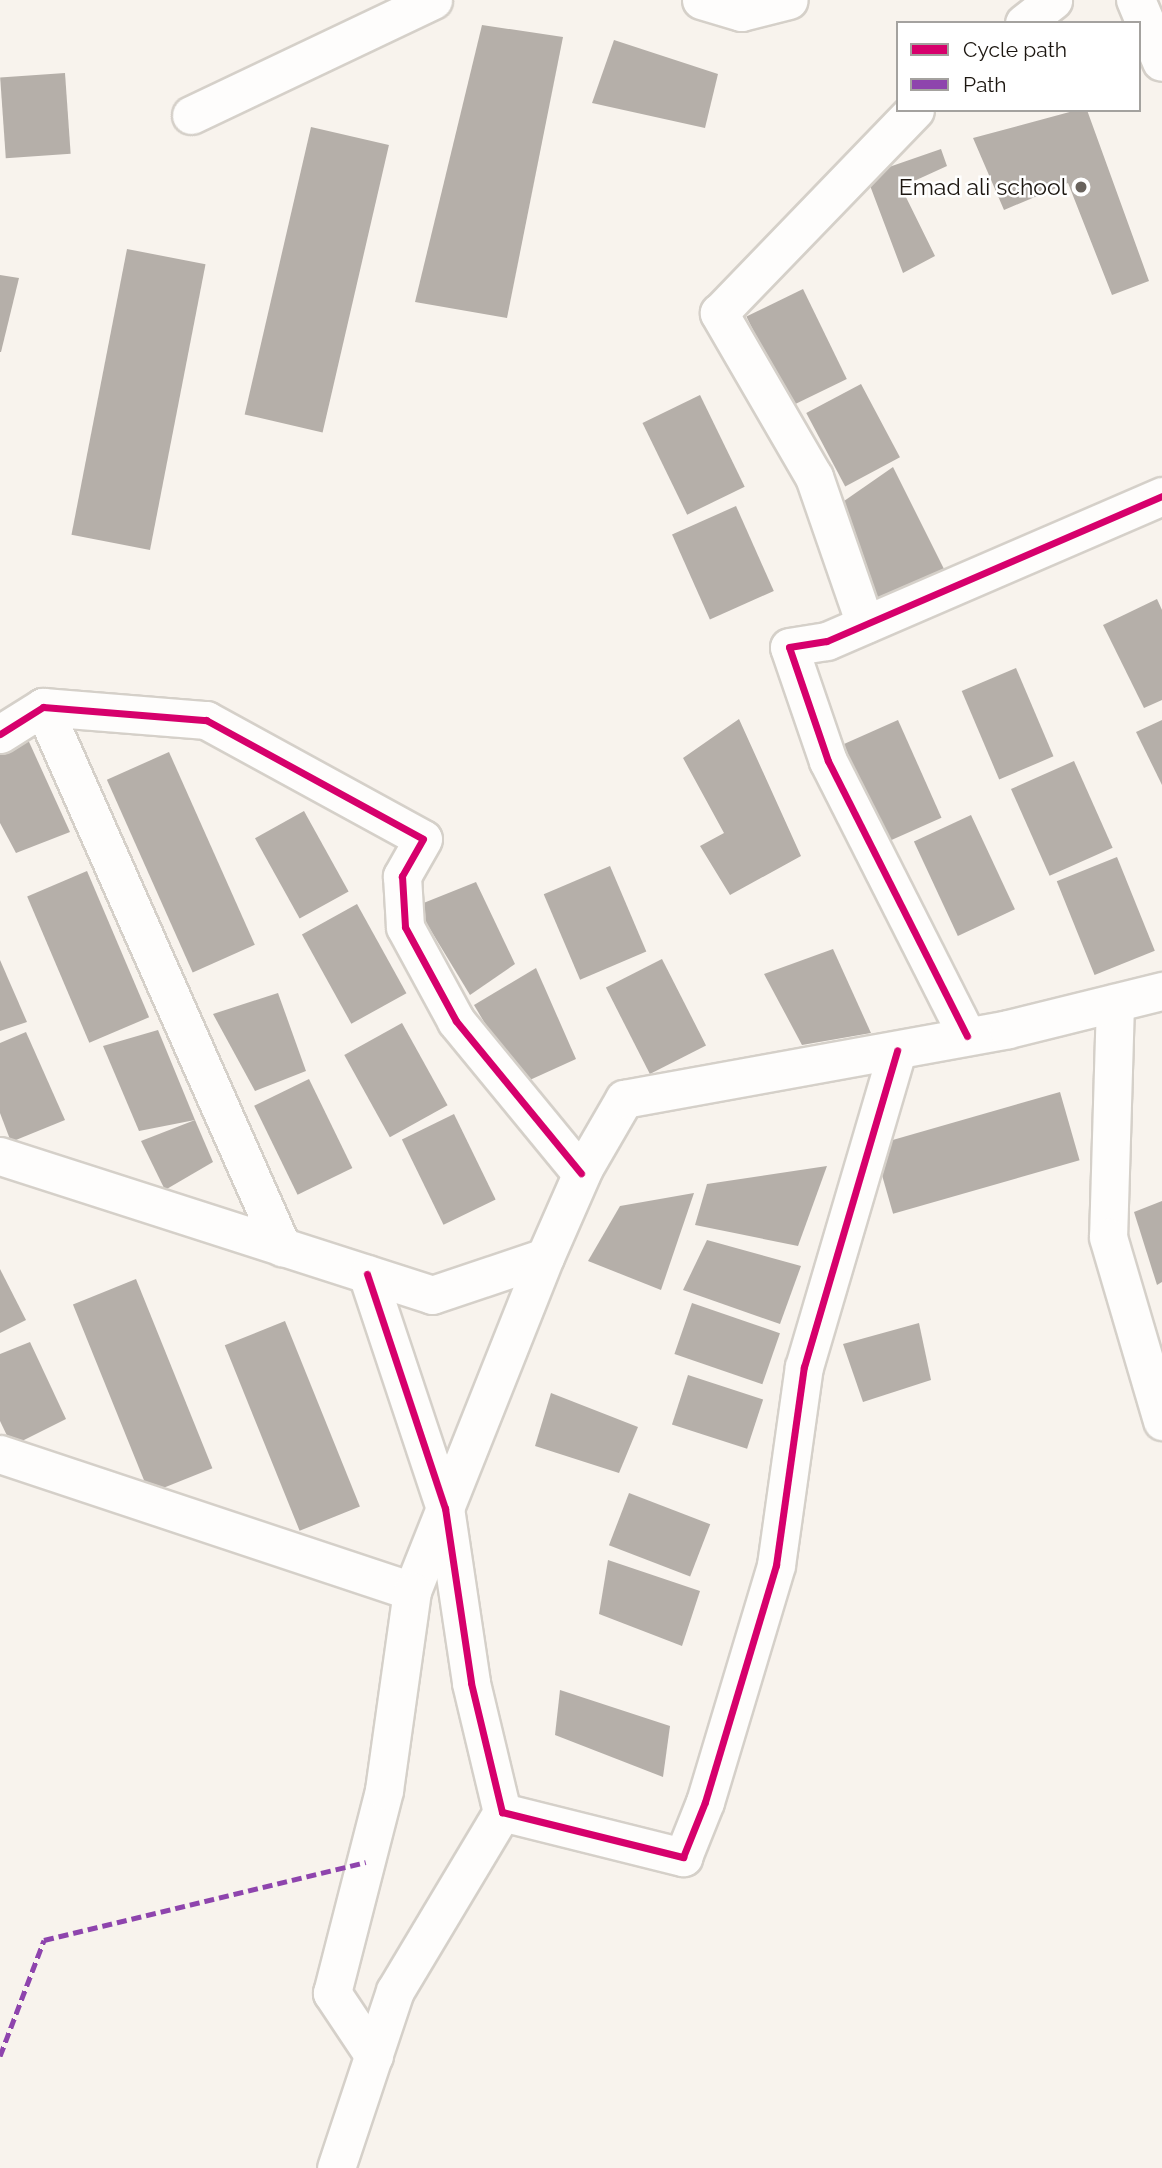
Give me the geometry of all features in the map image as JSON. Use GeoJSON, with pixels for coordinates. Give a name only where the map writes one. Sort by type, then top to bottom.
{"type":"FeatureCollection","features":[{"type":"Feature","properties":{"kind":"street"},"geometry":{"type":"LineString","coordinates":[[191,115],[433,0]]}},
{"type":"Feature","properties":{"kind":"street"},"geometry":{"type":"LineString","coordinates":[[701,0],[741,12],[789,0]]}},
{"type":"Feature","properties":{"kind":"street"},"geometry":{"type":"LineString","coordinates":[[1027,21],[1053,0]]}},
{"type":"Feature","properties":{"kind":"street"},"geometry":{"type":"LineString","coordinates":[[1136,0],[1162,62]]}},
{"type":"Feature","properties":{"kind":"street"},"geometry":{"type":"LineString","coordinates":[[865,624],[814,477],[719,313],[913,112]]}},
{"type":"Feature","properties":{"kind":"street"},"geometry":{"type":"LineString","coordinates":[[967,1037],[828,761],[789,647],[827,640],[1162,496]]}},
{"type":"Feature","properties":{"kind":"street"},"geometry":{"type":"LineString","coordinates":[[0,734],[43,706],[206,720],[423,839],[402,876],[405,927],[456,1021],[581,1173]]}},
{"type":"Feature","properties":{"kind":"street"},"geometry":{"type":"LineString","coordinates":[[43,706],[282,1247]]}},
{"type":"Feature","properties":{"kind":"street"},"geometry":{"type":"LineString","coordinates":[[373,2056],[332,1993],[384,1790],[412,1591],[581,1173],[624,1099],[967,1037],[1162,991]]}},
{"type":"Feature","properties":{"kind":"street"},"geometry":{"type":"LineString","coordinates":[[1115,1003],[1108,1237],[1162,1421]]}},
{"type":"Feature","properties":{"kind":"street"},"geometry":{"type":"LineString","coordinates":[[502,1812],[683,1857],[705,1802],[776,1565],[804,1367],[897,1049]]}},
{"type":"Feature","properties":{"kind":"street"},"geometry":{"type":"LineString","coordinates":[[0,1156],[432,1295],[545,1257]]}},
{"type":"Feature","properties":{"kind":"street"},"geometry":{"type":"LineString","coordinates":[[336,2168],[395,1991],[502,1812],[471,1683],[445,1508],[368,1274]]}},
{"type":"Feature","properties":{"kind":"street"},"geometry":{"type":"LineString","coordinates":[[0,1454],[412,1591]]}},
{"type":"Feature","properties":{"kind":"building"},"geometry":{"type":"Polygon","coordinates":[[[482,25],[563,37],[507,318],[415,302],[482,25]]]}},
{"type":"Feature","properties":{"kind":"building"},"geometry":{"type":"Polygon","coordinates":[[[614,40],[718,74],[705,128],[592,103],[614,40]]]}},
{"type":"Feature","properties":{"kind":"building"},"geometry":{"type":"Polygon","coordinates":[[[65,73],[71,154],[6,158],[0,78],[65,73]]]}},
{"type":"Feature","properties":{"kind":"building"},"geometry":{"type":"Polygon","coordinates":[[[1070,112],[1088,112],[1149,281],[1112,295],[1068,183],[1004,210],[973,138],[1070,112]]]}},
{"type":"Feature","properties":{"kind":"building"},"geometry":{"type":"Polygon","coordinates":[[[311,127],[389,145],[323,432],[245,414],[311,127]]]}},
{"type":"Feature","properties":{"kind":"building"},"geometry":{"type":"Polygon","coordinates":[[[941,149],[947,166],[901,187],[935,256],[903,273],[866,175],[941,149]]]}},
{"type":"Feature","properties":{"kind":"building"},"geometry":{"type":"Polygon","coordinates":[[[127,249],[206,264],[150,550],[71,535],[127,249]]]}},
{"type":"Feature","properties":{"kind":"building"},"geometry":{"type":"Polygon","coordinates":[[[0,275],[19,278],[1,352],[0,352],[0,275]]]}},
{"type":"Feature","properties":{"kind":"building"},"geometry":{"type":"Polygon","coordinates":[[[803,289],[847,379],[790,406],[746,317],[803,289]]]}},
{"type":"Feature","properties":{"kind":"building"},"geometry":{"type":"Polygon","coordinates":[[[861,384],[900,457],[845,486],[806,413],[861,384]]]}},
{"type":"Feature","properties":{"kind":"building"},"geometry":{"type":"Polygon","coordinates":[[[700,395],[745,487],[687,515],[642,423],[700,395]]]}},
{"type":"Feature","properties":{"kind":"building"},"geometry":{"type":"Polygon","coordinates":[[[893,467],[945,571],[874,603],[834,508],[893,467]]]}},
{"type":"Feature","properties":{"kind":"building"},"geometry":{"type":"Polygon","coordinates":[[[736,506],[774,591],[710,619],[672,534],[736,506]]]}},
{"type":"Feature","properties":{"kind":"building"},"geometry":{"type":"Polygon","coordinates":[[[1157,599],[1162,610],[1162,700],[1144,708],[1103,625],[1157,599]]]}},
{"type":"Feature","properties":{"kind":"building"},"geometry":{"type":"Polygon","coordinates":[[[1016,668],[1054,756],[999,779],[962,691],[1016,668]]]}},
{"type":"Feature","properties":{"kind":"building"},"geometry":{"type":"Polygon","coordinates":[[[739,719],[801,856],[730,895],[700,846],[724,833],[683,758],[739,719]]]}},
{"type":"Feature","properties":{"kind":"building"},"geometry":{"type":"Polygon","coordinates":[[[898,720],[942,818],[883,844],[840,746],[898,720]]]}},
{"type":"Feature","properties":{"kind":"building"},"geometry":{"type":"Polygon","coordinates":[[[1162,720],[1162,785],[1136,732],[1162,720]]]}},
{"type":"Feature","properties":{"kind":"building"},"geometry":{"type":"Polygon","coordinates":[[[25,733],[70,832],[16,853],[0,823],[0,748],[25,733]]]}},
{"type":"Feature","properties":{"kind":"building"},"geometry":{"type":"Polygon","coordinates":[[[169,752],[255,945],[193,972],[107,780],[169,752]]]}},
{"type":"Feature","properties":{"kind":"building"},"geometry":{"type":"Polygon","coordinates":[[[1074,761],[1113,848],[1050,876],[1011,789],[1074,761]]]}},
{"type":"Feature","properties":{"kind":"building"},"geometry":{"type":"Polygon","coordinates":[[[304,811],[349,891],[300,919],[255,838],[304,811]]]}},
{"type":"Feature","properties":{"kind":"building"},"geometry":{"type":"Polygon","coordinates":[[[971,815],[1015,909],[958,936],[914,842],[971,815]]]}},
{"type":"Feature","properties":{"kind":"building"},"geometry":{"type":"Polygon","coordinates":[[[1117,857],[1155,951],[1095,975],[1057,881],[1117,857]]]}},
{"type":"Feature","properties":{"kind":"building"},"geometry":{"type":"Polygon","coordinates":[[[610,866],[646,952],[580,980],[544,894],[610,866]]]}},
{"type":"Feature","properties":{"kind":"building"},"geometry":{"type":"Polygon","coordinates":[[[87,871],[149,1017],[89,1043],[27,896],[87,871]]]}},
{"type":"Feature","properties":{"kind":"building"},"geometry":{"type":"Polygon","coordinates":[[[476,882],[515,964],[470,995],[416,906],[476,882]]]}},
{"type":"Feature","properties":{"kind":"building"},"geometry":{"type":"Polygon","coordinates":[[[357,904],[406,993],[351,1024],[302,935],[357,904]]]}},
{"type":"Feature","properties":{"kind":"building"},"geometry":{"type":"Polygon","coordinates":[[[833,949],[871,1033],[802,1045],[764,974],[833,949]]]}},
{"type":"Feature","properties":{"kind":"building"},"geometry":{"type":"Polygon","coordinates":[[[662,959],[706,1045],[650,1074],[606,988],[662,959]]]}},
{"type":"Feature","properties":{"kind":"building"},"geometry":{"type":"Polygon","coordinates":[[[0,960],[27,1022],[0,1031],[0,960]]]}},
{"type":"Feature","properties":{"kind":"building"},"geometry":{"type":"Polygon","coordinates":[[[536,968],[576,1059],[521,1084],[474,1005],[536,968]]]}},
{"type":"Feature","properties":{"kind":"building"},"geometry":{"type":"Polygon","coordinates":[[[278,993],[306,1071],[255,1091],[213,1014],[278,993]]]}},
{"type":"Feature","properties":{"kind":"building"},"geometry":{"type":"Polygon","coordinates":[[[402,1023],[448,1105],[390,1137],[344,1055],[402,1023]]]}},
{"type":"Feature","properties":{"kind":"building"},"geometry":{"type":"Polygon","coordinates":[[[158,1030],[195,1120],[139,1131],[103,1046],[158,1030]]]}},
{"type":"Feature","properties":{"kind":"building"},"geometry":{"type":"Polygon","coordinates":[[[26,1032],[65,1120],[11,1142],[0,1113],[0,1043],[26,1032]]]}},
{"type":"Feature","properties":{"kind":"building"},"geometry":{"type":"Polygon","coordinates":[[[309,1079],[352,1168],[298,1195],[254,1106],[309,1079]]]}},
{"type":"Feature","properties":{"kind":"building"},"geometry":{"type":"Polygon","coordinates":[[[1060,1092],[1080,1160],[893,1214],[874,1145],[1060,1092]]]}},
{"type":"Feature","properties":{"kind":"building"},"geometry":{"type":"Polygon","coordinates":[[[454,1114],[496,1199],[444,1225],[402,1139],[454,1114]]]}},
{"type":"Feature","properties":{"kind":"building"},"geometry":{"type":"Polygon","coordinates":[[[195,1120],[213,1162],[165,1190],[141,1141],[195,1120]]]}},
{"type":"Feature","properties":{"kind":"building"},"geometry":{"type":"Polygon","coordinates":[[[827,1166],[798,1246],[695,1225],[707,1184],[827,1166]]]}},
{"type":"Feature","properties":{"kind":"building"},"geometry":{"type":"Polygon","coordinates":[[[694,1193],[661,1290],[588,1261],[620,1206],[694,1193]]]}},
{"type":"Feature","properties":{"kind":"building"},"geometry":{"type":"Polygon","coordinates":[[[1162,1201],[1162,1282],[1157,1285],[1134,1212],[1162,1201]]]}},
{"type":"Feature","properties":{"kind":"building"},"geometry":{"type":"Polygon","coordinates":[[[707,1240],[801,1266],[780,1324],[683,1290],[707,1240]]]}},
{"type":"Feature","properties":{"kind":"building"},"geometry":{"type":"Polygon","coordinates":[[[0,1269],[26,1320],[0,1333],[0,1269]]]}},
{"type":"Feature","properties":{"kind":"building"},"geometry":{"type":"Polygon","coordinates":[[[136,1279],[212,1468],[149,1494],[73,1304],[136,1279]]]}},
{"type":"Feature","properties":{"kind":"building"},"geometry":{"type":"Polygon","coordinates":[[[692,1303],[780,1333],[762,1384],[674,1354],[692,1303]]]}},
{"type":"Feature","properties":{"kind":"building"},"geometry":{"type":"Polygon","coordinates":[[[285,1321],[360,1506],[300,1531],[225,1345],[285,1321]]]}},
{"type":"Feature","properties":{"kind":"building"},"geometry":{"type":"Polygon","coordinates":[[[919,1323],[931,1380],[863,1402],[843,1344],[919,1323]]]}},
{"type":"Feature","properties":{"kind":"building"},"geometry":{"type":"Polygon","coordinates":[[[30,1342],[66,1419],[12,1446],[0,1421],[0,1354],[30,1342]]]}},
{"type":"Feature","properties":{"kind":"building"},"geometry":{"type":"Polygon","coordinates":[[[688,1375],[763,1399],[747,1449],[672,1424],[688,1375]]]}},
{"type":"Feature","properties":{"kind":"building"},"geometry":{"type":"Polygon","coordinates":[[[551,1393],[638,1427],[619,1473],[535,1446],[551,1393]]]}},
{"type":"Feature","properties":{"kind":"building"},"geometry":{"type":"Polygon","coordinates":[[[629,1493],[710,1524],[690,1576],[609,1545],[629,1493]]]}},
{"type":"Feature","properties":{"kind":"building"},"geometry":{"type":"Polygon","coordinates":[[[608,1560],[700,1591],[682,1646],[599,1614],[608,1560]]]}},
{"type":"Feature","properties":{"kind":"building"},"geometry":{"type":"Polygon","coordinates":[[[560,1690],[670,1726],[663,1777],[555,1735],[560,1690]]]}},
{"type":"Feature","properties":{"kind":"marked path"},"geometry":{"type":"LineString","coordinates":[[0,2056],[44,1940],[366,1862]]}},
{"type":"Feature","properties":{"kind":"cycle path"},"geometry":{"type":"LineString","coordinates":[[967,1036],[828,761],[789,647],[827,641],[1162,496]]}},
{"type":"Feature","properties":{"kind":"cycle path"},"geometry":{"type":"LineString","coordinates":[[0,734],[43,707],[206,720],[423,839],[402,876],[405,927],[456,1021],[581,1173]]}},
{"type":"Feature","properties":{"kind":"cycle path"},"geometry":{"type":"LineString","coordinates":[[367,1274],[445,1508],[471,1683],[502,1812],[683,1857],[705,1802],[776,1565],[804,1367],[897,1050]]}},
{"type":"Feature","properties":{"kind":"place","name":"Emad ali school"},"geometry":{"type":"Point","coordinates":[1081,187]}}]}
